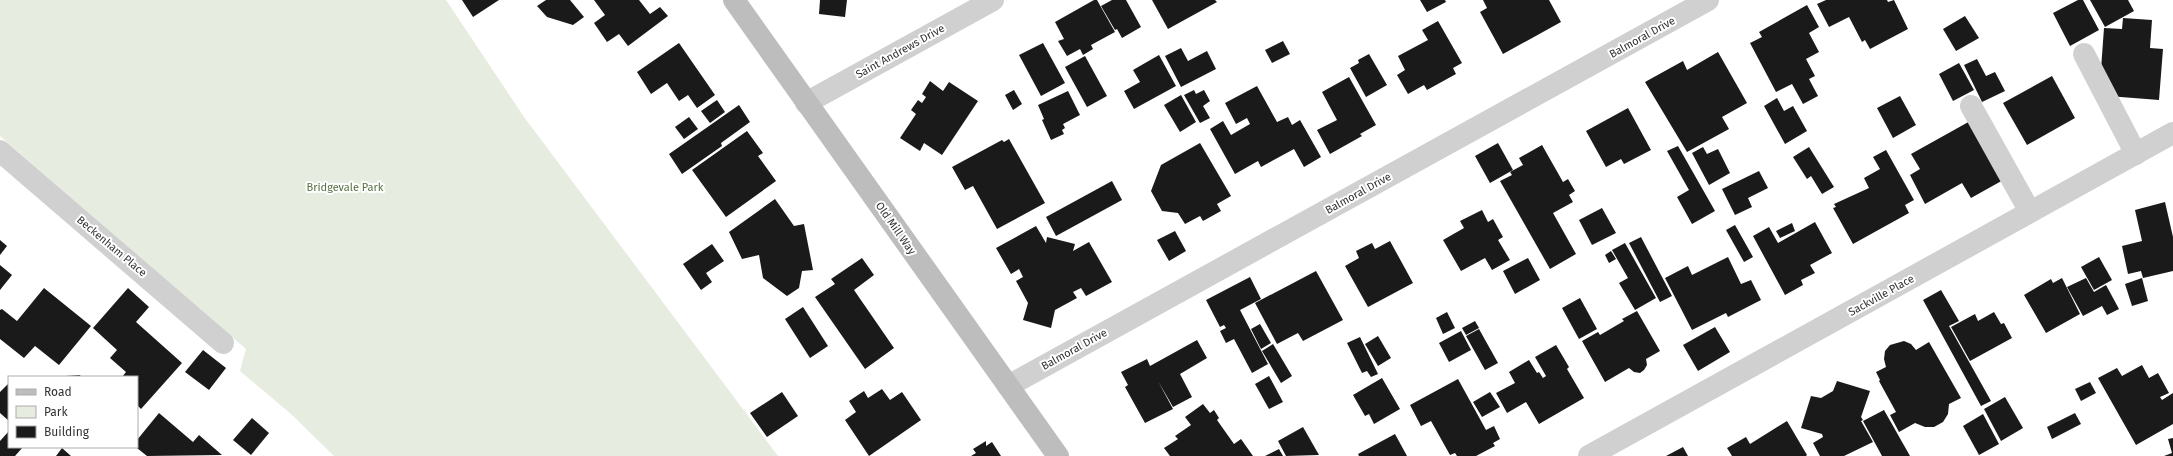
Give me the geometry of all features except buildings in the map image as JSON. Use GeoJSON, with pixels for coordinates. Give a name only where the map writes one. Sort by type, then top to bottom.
{"type":"FeatureCollection","features":[{"type":"Feature","properties":{"kind":"street","name":"Old Mill Way"},"geometry":{"type":"LineString","coordinates":[[734,0],[1058,456]]}},
{"type":"Feature","properties":{"kind":"street","name":"Saint Andrews Drive"},"geometry":{"type":"LineString","coordinates":[[806,103],[993,0]]}},
{"type":"Feature","properties":{"kind":"street","name":"Balmoral Drive"},"geometry":{"type":"LineString","coordinates":[[1008,386],[1708,0]]}},
{"type":"Feature","properties":{"kind":"street"},"geometry":{"type":"LineString","coordinates":[[2084,54],[2136,154]]}},
{"type":"Feature","properties":{"kind":"street"},"geometry":{"type":"LineString","coordinates":[[1971,106],[2030,212]]}},
{"type":"Feature","properties":{"kind":"street","name":"Sackville Place"},"geometry":{"type":"LineString","coordinates":[[1589,456],[2173,134]]}},
{"type":"Feature","properties":{"kind":"street","name":"Beckenham Place"},"geometry":{"type":"LineString","coordinates":[[0,151],[223,343]]}},
{"type":"Feature","properties":{"kind":"green space","name":"Bridgevale Park"},"geometry":{"type":"Polygon","coordinates":[[[0,0],[446,0],[524,117],[778,456],[334,456],[291,414],[240,371],[246,349],[0,136],[0,0]]]}}]}
